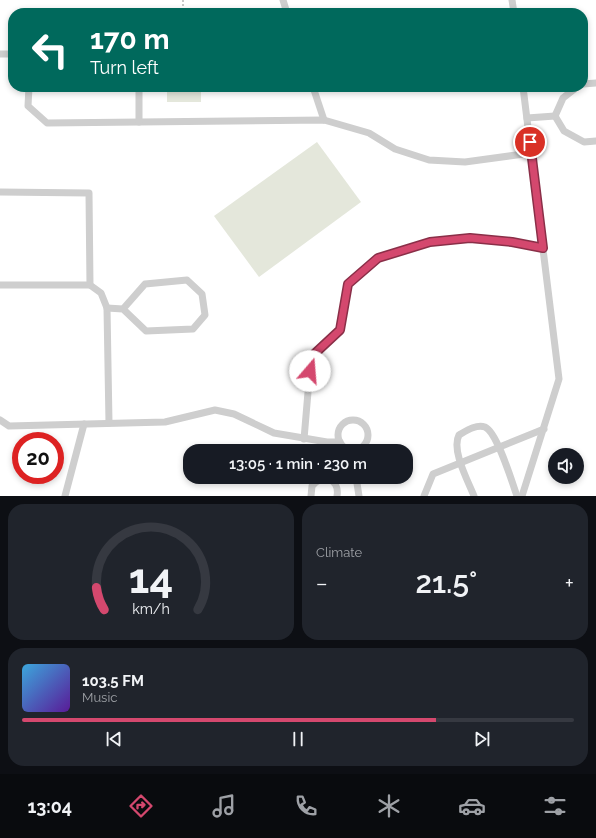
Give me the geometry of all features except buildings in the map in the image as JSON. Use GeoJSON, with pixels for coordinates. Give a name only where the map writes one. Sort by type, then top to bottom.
{"type":"FeatureCollection","features":[{"type":"Feature","properties":{"kind":"lane"},"geometry":{"type":"LineString","coordinates":[[29,92],[28,106],[47,123],[324,120],[369,132],[395,149],[430,160],[466,162],[531,153]]}},
{"type":"Feature","properties":{"kind":"lane"},"geometry":{"type":"LineString","coordinates":[[139,92],[139,122]]}},
{"type":"Feature","properties":{"kind":"lane"},"geometry":{"type":"LineString","coordinates":[[315,92],[324,120]]}},
{"type":"Feature","properties":{"kind":"lane"},"geometry":{"type":"LineString","coordinates":[[522,496],[559,378],[524,92]]}},
{"type":"Feature","properties":{"kind":"lane"},"geometry":{"type":"LineString","coordinates":[[555,116],[563,98],[571,92]]}},
{"type":"Feature","properties":{"kind":"lane"},"geometry":{"type":"LineString","coordinates":[[527,118],[555,116]]}},
{"type":"Feature","properties":{"kind":"lane"},"geometry":{"type":"LineString","coordinates":[[555,116],[564,131],[584,142],[596,141]]}},
{"type":"Feature","properties":{"kind":"lane"},"geometry":{"type":"LineString","coordinates":[[0,192],[89,193],[90,285]]}},
{"type":"Feature","properties":{"kind":"lane"},"geometry":{"type":"LineString","coordinates":[[304,439],[311,357],[340,330],[348,284],[378,258],[430,242],[470,238],[512,242],[543,248]]}},
{"type":"Feature","properties":{"kind":"lane"},"geometry":{"type":"LineString","coordinates":[[107,308],[123,308],[146,331],[193,329],[205,315],[202,294],[187,280],[145,284],[123,308]]}},
{"type":"Feature","properties":{"kind":"lane"},"geometry":{"type":"LineString","coordinates":[[0,285],[90,285],[101,294],[107,308],[109,423]]}},
{"type":"Feature","properties":{"kind":"lane"},"geometry":{"type":"LineString","coordinates":[[0,420],[10,426],[165,422],[215,410],[234,414],[274,433],[327,442],[340,442],[338,432],[344,423],[353,420],[362,424],[367,431],[367,440],[364,444]]}},
{"type":"Feature","properties":{"kind":"lane"},"geometry":{"type":"LineString","coordinates":[[65,496],[84,424]]}},
{"type":"Feature","properties":{"kind":"lane"},"geometry":{"type":"LineString","coordinates":[[474,496],[457,450],[457,439],[459,435],[476,426],[484,427],[491,431],[499,447],[518,496]]}},
{"type":"Feature","properties":{"kind":"lane"},"geometry":{"type":"LineString","coordinates":[[424,496],[433,474],[544,429]]}},
{"type":"Feature","properties":{"kind":"lane"},"geometry":{"type":"LineString","coordinates":[[311,496],[314,482],[322,478],[331,480],[334,483],[338,491],[338,496]]}},
{"type":"Feature","properties":{"kind":"lane"},"geometry":{"type":"LineString","coordinates":[[357,484],[358,496]]}},
{"type":"Feature","properties":{"kind":"shaded area"},"geometry":{"type":"Polygon","coordinates":[[[167,92],[201,92],[201,102],[167,102],[167,92]]]}},
{"type":"Feature","properties":{"kind":"shaded area"},"geometry":{"type":"Polygon","coordinates":[[[317,142],[361,202],[259,277],[214,216],[317,142]]]}},
{"type":"Feature","properties":{"kind":"route"},"geometry":{"type":"LineString","coordinates":[[310,371],[311,357],[340,330],[348,284],[378,258],[430,242],[470,238],[512,242],[543,248],[530,142]]}}]}
